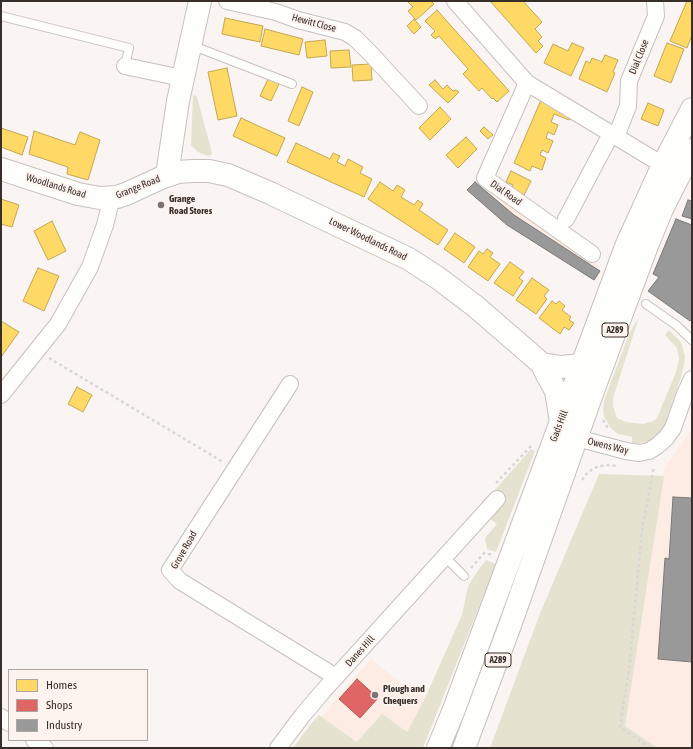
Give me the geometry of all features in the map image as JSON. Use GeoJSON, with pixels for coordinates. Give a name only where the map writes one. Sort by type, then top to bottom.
{"type":"FeatureCollection","features":[{"type":"Feature","properties":{"kind":"main road","name":"Grange Road"},"geometry":{"type":"LineString","coordinates":[[112,197],[132,192],[167,175],[182,78],[200,1]]}},
{"type":"Feature","properties":{"kind":"main road","name":"Gads Hill"},"geometry":{"type":"LineString","coordinates":[[464,748],[510,628],[648,243],[682,163],[692,110]]}},
{"type":"Feature","properties":{"kind":"main road","name":"Gads Hill"},"geometry":{"type":"LineString","coordinates":[[438,748],[453,712],[627,244],[682,163]]}},
{"type":"Feature","properties":{"kind":"main road","name":"Woodlands Road"},"geometry":{"type":"LineString","coordinates":[[1,169],[78,194],[100,198],[112,197]]}},
{"type":"Feature","properties":{"kind":"main road","name":"Lower Woodlands Road"},"geometry":{"type":"LineString","coordinates":[[167,175],[178,172],[193,171],[208,171],[228,175],[399,253],[421,266],[457,292],[542,364],[557,394],[561,422]]}},
{"type":"Feature","properties":{"kind":"main road"},"geometry":{"type":"LineString","coordinates":[[542,364],[561,367],[582,365]]}},
{"type":"Feature","properties":{"kind":"street","name":"Hewitt Close"},"geometry":{"type":"LineString","coordinates":[[227,1],[276,12],[300,21],[346,32],[355,38],[370,53],[419,106]]}},
{"type":"Feature","properties":{"kind":"street"},"geometry":{"type":"LineString","coordinates":[[455,1],[528,83],[613,135],[682,163]]}},
{"type":"Feature","properties":{"kind":"street","name":"Dial Close"},"geometry":{"type":"LineString","coordinates":[[566,219],[628,106],[629,81],[656,16],[655,1]]}},
{"type":"Feature","properties":{"kind":"street"},"geometry":{"type":"LineString","coordinates":[[125,66],[182,78]]}},
{"type":"Feature","properties":{"kind":"street","name":"Dial Road"},"geometry":{"type":"LineString","coordinates":[[528,83],[485,178],[592,254]]}},
{"type":"Feature","properties":{"kind":"street","name":"Grange Road"},"geometry":{"type":"LineString","coordinates":[[1,395],[58,324],[90,267],[105,225],[112,197]]}},
{"type":"Feature","properties":{"kind":"street","name":"Owens Way"},"geometry":{"type":"LineString","coordinates":[[577,438],[626,451],[639,453],[649,451],[666,438],[673,428],[692,379]]}},
{"type":"Feature","properties":{"kind":"street","name":"Grove Road"},"geometry":{"type":"LineString","coordinates":[[290,384],[170,570],[180,581],[336,677]]}},
{"type":"Feature","properties":{"kind":"street","name":"Danes Hill"},"geometry":{"type":"LineString","coordinates":[[278,748],[302,716],[336,677],[445,557],[496,491]]}},
{"type":"Feature","properties":{"kind":"street"},"geometry":{"type":"LineString","coordinates":[[35,741],[45,748]]}},
{"type":"Feature","properties":{"kind":"lane"},"geometry":{"type":"LineString","coordinates":[[1,16],[129,48],[125,66]]}},
{"type":"Feature","properties":{"kind":"lane"},"geometry":{"type":"LineString","coordinates":[[190,44],[292,84]]}},
{"type":"Feature","properties":{"kind":"lane"},"geometry":{"type":"LineString","coordinates":[[646,304],[676,325],[692,340]]}},
{"type":"Feature","properties":{"kind":"lane"},"geometry":{"type":"LineString","coordinates":[[445,557],[464,576]]}},
{"type":"Feature","properties":{"kind":"path"},"geometry":{"type":"LineString","coordinates":[[36,351],[236,469]]}},
{"type":"Feature","properties":{"kind":"path","name":"Owens Way"},"geometry":{"type":"LineString","coordinates":[[602,414],[605,424],[612,433]]}},
{"type":"Feature","properties":{"kind":"path"},"geometry":{"type":"LineString","coordinates":[[496,491],[536,440]]}},
{"type":"Feature","properties":{"kind":"path"},"geometry":{"type":"LineString","coordinates":[[650,748],[620,728],[629,669],[642,530],[654,463]]}},
{"type":"Feature","properties":{"kind":"path","name":"Owens Way"},"geometry":{"type":"LineString","coordinates":[[582,480],[588,472],[597,467],[606,465]]}},
{"type":"Feature","properties":{"kind":"path"},"geometry":{"type":"LineString","coordinates":[[464,576],[484,553]]}},
{"type":"Feature","properties":{"kind":"shaded area"},"geometry":{"type":"Polygon","coordinates":[[[195,95],[197,97],[212,153],[208,156],[198,152],[191,145],[193,96],[195,95]]]}},
{"type":"Feature","properties":{"kind":"shaded area"},"geometry":{"type":"Polygon","coordinates":[[[478,178],[522,215],[571,247],[582,251],[599,267],[600,271],[597,282],[507,225],[467,190],[478,178]]]}},
{"type":"Feature","properties":{"kind":"shaded area"},"geometry":{"type":"Polygon","coordinates":[[[639,317],[613,398],[613,406],[617,418],[626,422],[643,424],[654,421],[657,418],[676,372],[679,359],[677,348],[665,335],[669,330],[681,342],[685,356],[680,380],[665,425],[651,440],[632,444],[632,437],[618,434],[610,427],[604,416],[603,408],[605,398],[629,334],[639,317]]]}},
{"type":"Feature","properties":{"kind":"shaded area"},"geometry":{"type":"Polygon","coordinates":[[[692,429],[692,748],[658,748],[625,726],[665,466],[692,429]]]}},
{"type":"Feature","properties":{"kind":"shaded area"},"geometry":{"type":"Polygon","coordinates":[[[531,449],[535,451],[496,552],[487,549],[485,538],[497,524],[489,518],[504,502],[493,492],[531,449]]]}},
{"type":"Feature","properties":{"kind":"shaded area"},"geometry":{"type":"Polygon","coordinates":[[[599,474],[664,476],[625,726],[658,748],[490,748],[539,616],[599,474]]]}},
{"type":"Feature","properties":{"kind":"shaded area"},"geometry":{"type":"Polygon","coordinates":[[[486,560],[496,564],[423,748],[293,748],[319,715],[357,742],[382,714],[407,732],[425,698],[462,615],[468,586],[486,560]]]}},
{"type":"Feature","properties":{"kind":"shaded area"},"geometry":{"type":"Polygon","coordinates":[[[516,566],[522,568],[453,748],[447,748],[516,566]]]}},
{"type":"Feature","properties":{"kind":"shaded area"},"geometry":{"type":"Polygon","coordinates":[[[371,659],[412,692],[414,690],[425,698],[407,732],[358,742],[322,717],[371,659]]]}},
{"type":"Feature","properties":{"kind":"building: Homes"},"geometry":{"type":"Polygon","coordinates":[[[407,1],[431,1],[434,4],[416,20],[408,11],[413,7],[407,1]]]}},
{"type":"Feature","properties":{"kind":"building: Homes"},"geometry":{"type":"Polygon","coordinates":[[[490,1],[523,1],[542,22],[535,29],[542,37],[538,41],[543,46],[536,53],[490,1]]]}},
{"type":"Feature","properties":{"kind":"building: Homes"},"geometry":{"type":"Polygon","coordinates":[[[687,1],[692,1],[692,35],[687,48],[670,41],[687,1]]]}},
{"type":"Feature","properties":{"kind":"building: Homes"},"geometry":{"type":"Polygon","coordinates":[[[437,10],[509,91],[497,102],[493,98],[492,99],[482,88],[479,91],[463,74],[468,69],[439,36],[435,39],[431,35],[435,31],[425,21],[437,10]]]}},
{"type":"Feature","properties":{"kind":"building: Homes"},"geometry":{"type":"Polygon","coordinates":[[[225,18],[263,26],[260,42],[222,34],[225,18]]]}},
{"type":"Feature","properties":{"kind":"building: Homes"},"geometry":{"type":"Polygon","coordinates":[[[414,19],[421,27],[414,34],[407,26],[414,19]]]}},
{"type":"Feature","properties":{"kind":"building: Homes"},"geometry":{"type":"Polygon","coordinates":[[[265,29],[303,39],[299,55],[261,46],[265,29]]]}},
{"type":"Feature","properties":{"kind":"building: Homes"},"geometry":{"type":"Polygon","coordinates":[[[325,40],[327,56],[307,58],[305,42],[325,40]]]}},
{"type":"Feature","properties":{"kind":"building: Homes"},"geometry":{"type":"Polygon","coordinates":[[[572,43],[584,48],[571,76],[544,63],[553,44],[568,51],[572,43]]]}},
{"type":"Feature","properties":{"kind":"building: Homes"},"geometry":{"type":"Polygon","coordinates":[[[667,43],[684,49],[671,83],[654,76],[667,43]]]}},
{"type":"Feature","properties":{"kind":"building: Homes"},"geometry":{"type":"Polygon","coordinates":[[[349,50],[351,67],[331,68],[330,51],[349,50]]]}},
{"type":"Feature","properties":{"kind":"building: Homes"},"geometry":{"type":"Polygon","coordinates":[[[605,55],[618,60],[613,72],[615,73],[607,92],[579,79],[586,61],[590,63],[592,58],[602,62],[605,55]]]}},
{"type":"Feature","properties":{"kind":"building: Homes"},"geometry":{"type":"Polygon","coordinates":[[[371,64],[372,80],[353,81],[352,65],[371,64]]]}},
{"type":"Feature","properties":{"kind":"building: Homes"},"geometry":{"type":"Polygon","coordinates":[[[227,68],[237,116],[218,120],[208,72],[227,68]]]}},
{"type":"Feature","properties":{"kind":"building: Homes"},"geometry":{"type":"Polygon","coordinates":[[[268,79],[279,84],[271,101],[260,96],[268,79]]]}},
{"type":"Feature","properties":{"kind":"building: Homes"},"geometry":{"type":"Polygon","coordinates":[[[435,80],[443,89],[447,85],[453,91],[456,90],[459,92],[448,103],[429,85],[435,80]]]}},
{"type":"Feature","properties":{"kind":"building: Homes"},"geometry":{"type":"Polygon","coordinates":[[[302,87],[313,92],[299,126],[288,121],[302,87]]]}},
{"type":"Feature","properties":{"kind":"building: Homes"},"geometry":{"type":"Polygon","coordinates":[[[541,100],[572,114],[569,120],[554,114],[551,122],[558,125],[554,135],[548,132],[546,138],[553,141],[548,153],[542,150],[540,155],[546,158],[542,170],[532,166],[530,171],[514,163],[541,100]]]}},
{"type":"Feature","properties":{"kind":"building: Homes"},"geometry":{"type":"Polygon","coordinates":[[[648,103],[664,110],[658,126],[641,119],[648,103]]]}},
{"type":"Feature","properties":{"kind":"building: Homes"},"geometry":{"type":"Polygon","coordinates":[[[440,107],[451,119],[430,140],[419,128],[440,107]]]}},
{"type":"Feature","properties":{"kind":"building: Homes"},"geometry":{"type":"Polygon","coordinates":[[[241,118],[285,138],[277,156],[233,136],[241,118]]]}},
{"type":"Feature","properties":{"kind":"building: Homes"},"geometry":{"type":"Polygon","coordinates":[[[484,127],[493,135],[488,139],[480,131],[484,127]]]}},
{"type":"Feature","properties":{"kind":"building: Homes"},"geometry":{"type":"Polygon","coordinates":[[[1,128],[28,137],[22,155],[1,147],[1,128]]]}},
{"type":"Feature","properties":{"kind":"building: Homes"},"geometry":{"type":"Polygon","coordinates":[[[34,131],[75,145],[80,132],[100,140],[88,180],[67,174],[68,167],[29,154],[34,131]]]}},
{"type":"Feature","properties":{"kind":"building: Homes"},"geometry":{"type":"Polygon","coordinates":[[[466,137],[477,149],[458,168],[446,155],[466,137]]]}},
{"type":"Feature","properties":{"kind":"building: Homes"},"geometry":{"type":"Polygon","coordinates":[[[296,143],[330,159],[333,153],[340,156],[337,162],[345,166],[348,159],[363,167],[360,173],[372,179],[364,197],[287,162],[296,143]]]}},
{"type":"Feature","properties":{"kind":"building: Homes"},"geometry":{"type":"Polygon","coordinates":[[[511,171],[531,181],[524,195],[511,189],[513,185],[506,182],[511,171]]]}},
{"type":"Feature","properties":{"kind":"building: Homes"},"geometry":{"type":"Polygon","coordinates":[[[380,182],[393,191],[397,185],[405,190],[401,197],[414,205],[418,200],[423,204],[419,210],[448,230],[438,245],[368,199],[380,182]]]}},
{"type":"Feature","properties":{"kind":"building: Homes"},"geometry":{"type":"Polygon","coordinates":[[[1,199],[19,205],[12,227],[1,224],[1,199]]]}},
{"type":"Feature","properties":{"kind":"building: Homes"},"geometry":{"type":"Polygon","coordinates":[[[52,221],[66,251],[48,260],[34,231],[52,221]]]}},
{"type":"Feature","properties":{"kind":"building: Homes"},"geometry":{"type":"Polygon","coordinates":[[[455,233],[475,247],[464,263],[444,249],[455,233]]]}},
{"type":"Feature","properties":{"kind":"building: Homes"},"geometry":{"type":"Polygon","coordinates":[[[487,249],[493,253],[490,257],[500,264],[488,281],[468,267],[479,251],[483,254],[487,249]]]}},
{"type":"Feature","properties":{"kind":"building: Homes"},"geometry":{"type":"Polygon","coordinates":[[[510,262],[524,272],[519,278],[523,281],[513,296],[494,283],[510,262]]]}},
{"type":"Feature","properties":{"kind":"building: Homes"},"geometry":{"type":"Polygon","coordinates":[[[38,268],[59,276],[44,311],[23,301],[38,268]]]}},
{"type":"Feature","properties":{"kind":"building: Homes"},"geometry":{"type":"Polygon","coordinates":[[[532,278],[549,290],[544,296],[547,299],[536,314],[516,300],[532,278]]]}},
{"type":"Feature","properties":{"kind":"building: Homes"},"geometry":{"type":"Polygon","coordinates":[[[552,301],[556,304],[559,301],[565,306],[562,310],[571,317],[569,320],[574,323],[569,330],[564,327],[560,334],[539,318],[552,301]]]}},
{"type":"Feature","properties":{"kind":"building: Homes"},"geometry":{"type":"Polygon","coordinates":[[[1,321],[19,332],[1,357],[1,321]]]}},
{"type":"Feature","properties":{"kind":"building: Homes"},"geometry":{"type":"Polygon","coordinates":[[[77,387],[92,395],[83,412],[68,404],[77,387]]]}},
{"type":"Feature","properties":{"kind":"building: Shops"},"geometry":{"type":"Polygon","coordinates":[[[357,679],[378,698],[360,718],[339,699],[357,679]]]}},
{"type":"Feature","properties":{"kind":"building: Industry"},"geometry":{"type":"Polygon","coordinates":[[[475,182],[514,215],[600,271],[594,280],[507,225],[467,190],[475,182]]]}},
{"type":"Feature","properties":{"kind":"building: Industry"},"geometry":{"type":"Polygon","coordinates":[[[688,200],[692,201],[692,219],[682,216],[688,200]]]}},
{"type":"Feature","properties":{"kind":"building: Industry"},"geometry":{"type":"Polygon","coordinates":[[[676,219],[692,225],[692,319],[690,321],[648,291],[659,277],[653,274],[676,219]]]}},
{"type":"Feature","properties":{"kind":"building: Industry"},"geometry":{"type":"Polygon","coordinates":[[[673,497],[692,498],[692,662],[658,659],[665,558],[669,559],[673,497]]]}},
{"type":"Feature","properties":{"kind":"place","name":"Grange Road Stores"},"geometry":{"type":"Point","coordinates":[161,205]}},
{"type":"Feature","properties":{"kind":"place","name":"Plough and Chequers"},"geometry":{"type":"Point","coordinates":[375,695]}}]}
